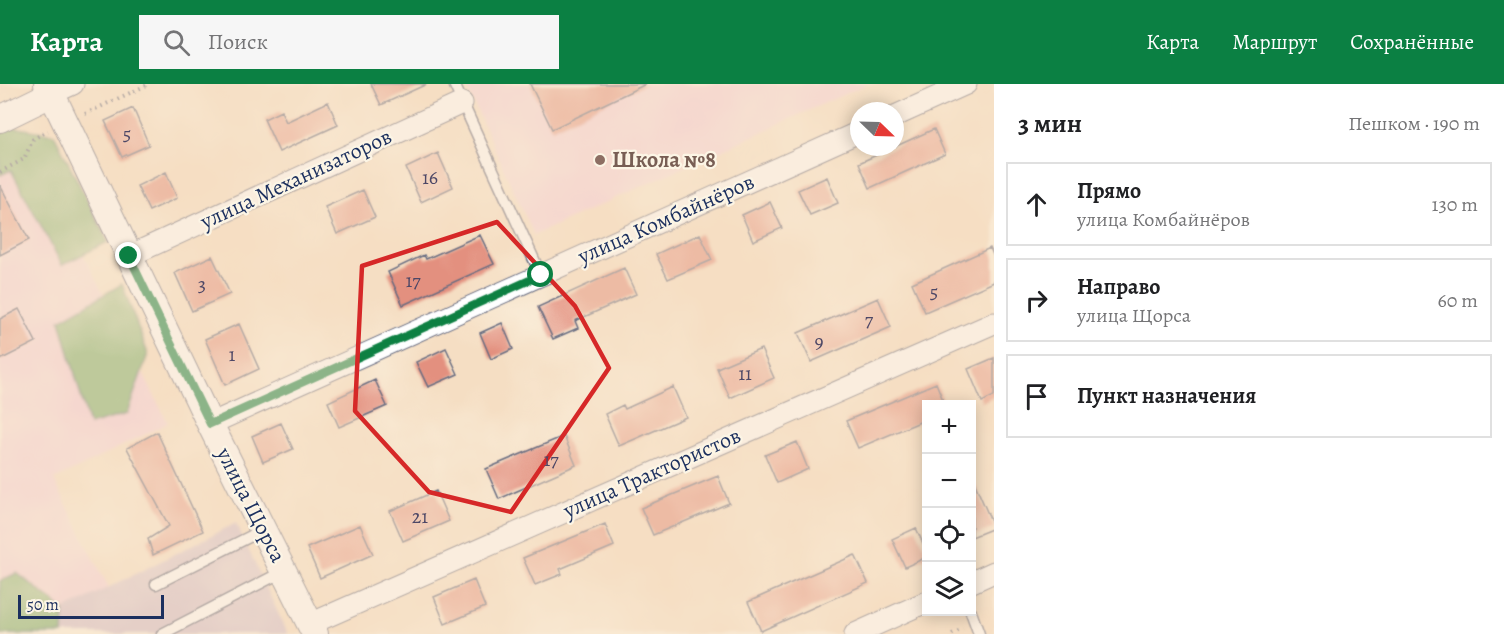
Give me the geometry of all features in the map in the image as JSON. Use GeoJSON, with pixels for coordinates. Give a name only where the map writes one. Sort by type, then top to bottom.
{"type":"FeatureCollection","features":[{"type":"Feature","properties":{"kind":"street"},"geometry":{"type":"LineString","coordinates":[[904,112],[966,84]]}},
{"type":"Feature","properties":{"kind":"street"},"geometry":{"type":"LineString","coordinates":[[0,119],[57,88]]}},
{"type":"Feature","properties":{"kind":"street","name":"улица Щорса"},"geometry":{"type":"LineString","coordinates":[[57,88],[129,256],[284,571],[310,629]]}},
{"type":"Feature","properties":{"kind":"street","name":"улица Механизаторов"},"geometry":{"type":"LineString","coordinates":[[129,256],[458,94]]}},
{"type":"Feature","properties":{"kind":"street","name":"улица Комбайнёров"},"geometry":{"type":"LineString","coordinates":[[210,424],[850,136]]}},
{"type":"Feature","properties":{"kind":"street","name":"улица Трактористов"},"geometry":{"type":"LineString","coordinates":[[310,629],[994,323]]}},
{"type":"Feature","properties":{"kind":"street"},"geometry":{"type":"LineString","coordinates":[[976,580],[994,572]]}},
{"type":"Feature","properties":{"kind":"street"},"geometry":{"type":"LineString","coordinates":[[855,634],[922,604]]}},
{"type":"Feature","properties":{"kind":"lane"},"geometry":{"type":"LineString","coordinates":[[458,94],[541,275]]}},
{"type":"Feature","properties":{"kind":"lane"},"geometry":{"type":"LineString","coordinates":[[156,585],[263,530]]}},
{"type":"Feature","properties":{"kind":"lane"},"geometry":{"type":"LineString","coordinates":[[162,634],[284,571]]}},
{"type":"Feature","properties":{"kind":"lane"},"geometry":{"type":"LineString","coordinates":[[972,616],[980,634]]}},
{"type":"Feature","properties":{"kind":"highlighted area"},"geometry":{"type":"Polygon","coordinates":[[[497,222],[575,306],[609,368],[511,512],[429,492],[355,411],[362,266],[497,222]]]}},
{"type":"Feature","properties":{"kind":"shaded area","name":"Школа №8"},"geometry":{"type":"Polygon","coordinates":[[[465,84],[867,84],[534,235],[465,84]]]}},
{"type":"Feature","properties":{"kind":"shaded area"},"geometry":{"type":"Polygon","coordinates":[[[30,148],[168,423],[54,480],[109,588],[17,634],[0,634],[0,163],[30,148]]]}},
{"type":"Feature","properties":{"kind":"shaded area"},"geometry":{"type":"Polygon","coordinates":[[[236,523],[288,634],[63,634],[64,610],[236,523]]]}},
{"type":"Feature","properties":{"kind":"green space"},"geometry":{"type":"Polygon","coordinates":[[[13,127],[54,134],[108,242],[62,265],[11,170],[0,175],[0,133],[13,127]]]}},
{"type":"Feature","properties":{"kind":"green space"},"geometry":{"type":"Polygon","coordinates":[[[122,284],[148,354],[127,414],[89,425],[60,320],[122,284]]]}},
{"type":"Feature","properties":{"kind":"green space"},"geometry":{"type":"Polygon","coordinates":[[[17,573],[64,610],[63,634],[0,634],[0,581],[17,573]]]}},
{"type":"Feature","properties":{"kind":"building"},"geometry":{"type":"Polygon","coordinates":[[[371,84],[427,84],[381,105],[371,84]]]}},
{"type":"Feature","properties":{"kind":"building"},"geometry":{"type":"Polygon","coordinates":[[[530,84],[646,84],[552,129],[530,84]]]}},
{"type":"Feature","properties":{"kind":"building"},"geometry":{"type":"Polygon","coordinates":[[[328,102],[338,125],[279,152],[264,119],[281,111],[286,122],[328,102]]]}},
{"type":"Feature","properties":{"kind":"building"},"geometry":{"type":"Polygon","coordinates":[[[133,108],[149,145],[122,157],[105,121],[133,108]]]}},
{"type":"Feature","properties":{"kind":"building"},"geometry":{"type":"Polygon","coordinates":[[[934,129],[945,154],[870,188],[859,163],[874,156],[904,156],[904,143],[934,129]]]}},
{"type":"Feature","properties":{"kind":"building"},"geometry":{"type":"Polygon","coordinates":[[[438,153],[453,187],[421,202],[406,168],[438,153]]]}},
{"type":"Feature","properties":{"kind":"building"},"geometry":{"type":"Polygon","coordinates":[[[166,172],[177,198],[149,211],[137,186],[166,172]]]}},
{"type":"Feature","properties":{"kind":"building"},"geometry":{"type":"Polygon","coordinates":[[[827,177],[838,203],[810,215],[798,190],[827,177]]]}},
{"type":"Feature","properties":{"kind":"building"},"geometry":{"type":"Polygon","coordinates":[[[0,185],[29,240],[0,255],[0,185]]]}},
{"type":"Feature","properties":{"kind":"building"},"geometry":{"type":"Polygon","coordinates":[[[363,190],[375,217],[337,234],[325,207],[363,190]]]}},
{"type":"Feature","properties":{"kind":"building"},"geometry":{"type":"Polygon","coordinates":[[[770,202],[782,228],[753,241],[742,215],[770,202]]]}},
{"type":"Feature","properties":{"kind":"building"},"geometry":{"type":"Polygon","coordinates":[[[700,234],[712,260],[668,279],[656,254],[700,234]]]}},
{"type":"Feature","properties":{"kind":"building"},"geometry":{"type":"Polygon","coordinates":[[[480,235],[494,264],[403,305],[388,272],[424,255],[426,259],[480,235]]]}},
{"type":"Feature","properties":{"kind":"building"},"geometry":{"type":"Polygon","coordinates":[[[990,248],[994,257],[994,282],[925,312],[912,283],[990,248]]]}},
{"type":"Feature","properties":{"kind":"building"},"geometry":{"type":"Polygon","coordinates":[[[212,256],[230,294],[192,311],[175,273],[212,256]]]}},
{"type":"Feature","properties":{"kind":"building"},"geometry":{"type":"Polygon","coordinates":[[[624,268],[636,294],[575,321],[578,328],[553,339],[538,307],[624,268]]]}},
{"type":"Feature","properties":{"kind":"building"},"geometry":{"type":"Polygon","coordinates":[[[878,298],[891,327],[811,362],[798,333],[878,298]]]}},
{"type":"Feature","properties":{"kind":"building"},"geometry":{"type":"Polygon","coordinates":[[[19,309],[36,342],[0,360],[0,319],[19,309]]]}},
{"type":"Feature","properties":{"kind":"building"},"geometry":{"type":"Polygon","coordinates":[[[502,323],[513,349],[491,359],[480,333],[502,323]]]}},
{"type":"Feature","properties":{"kind":"building"},"geometry":{"type":"Polygon","coordinates":[[[239,324],[259,369],[225,385],[205,339],[239,324]]]}},
{"type":"Feature","properties":{"kind":"building"},"geometry":{"type":"Polygon","coordinates":[[[446,348],[458,374],[428,387],[416,362],[446,348]]]}},
{"type":"Feature","properties":{"kind":"building"},"geometry":{"type":"Polygon","coordinates":[[[761,349],[774,378],[730,398],[717,368],[761,349]]]}},
{"type":"Feature","properties":{"kind":"building"},"geometry":{"type":"Polygon","coordinates":[[[994,358],[994,396],[982,402],[968,369],[994,358]]]}},
{"type":"Feature","properties":{"kind":"building"},"geometry":{"type":"Polygon","coordinates":[[[375,380],[387,406],[339,427],[328,402],[375,380]]]}},
{"type":"Feature","properties":{"kind":"building"},"geometry":{"type":"Polygon","coordinates":[[[936,383],[943,400],[922,400],[922,421],[858,448],[846,421],[936,383]]]}},
{"type":"Feature","properties":{"kind":"building"},"geometry":{"type":"Polygon","coordinates":[[[673,387],[686,417],[619,446],[605,414],[623,405],[625,409],[673,387]]]}},
{"type":"Feature","properties":{"kind":"building"},"geometry":{"type":"Polygon","coordinates":[[[281,423],[293,449],[263,462],[252,436],[281,423]]]}},
{"type":"Feature","properties":{"kind":"building"},"geometry":{"type":"Polygon","coordinates":[[[157,432],[203,531],[153,555],[148,539],[169,526],[127,448],[157,432]]]}},
{"type":"Feature","properties":{"kind":"building"},"geometry":{"type":"Polygon","coordinates":[[[564,436],[576,465],[499,499],[486,469],[564,436]]]}},
{"type":"Feature","properties":{"kind":"building"},"geometry":{"type":"Polygon","coordinates":[[[797,442],[808,469],[777,483],[765,455],[797,442]]]}},
{"type":"Feature","properties":{"kind":"building"},"geometry":{"type":"Polygon","coordinates":[[[718,476],[729,503],[653,535],[641,508],[718,476]]]}},
{"type":"Feature","properties":{"kind":"building"},"geometry":{"type":"Polygon","coordinates":[[[976,486],[994,528],[976,535],[976,486]]]}},
{"type":"Feature","properties":{"kind":"building"},"geometry":{"type":"Polygon","coordinates":[[[436,491],[449,521],[403,541],[390,511],[436,491]]]}},
{"type":"Feature","properties":{"kind":"building"},"geometry":{"type":"Polygon","coordinates":[[[605,524],[614,546],[560,569],[562,574],[535,585],[523,558],[605,524]]]}},
{"type":"Feature","properties":{"kind":"building"},"geometry":{"type":"Polygon","coordinates":[[[360,525],[373,554],[320,578],[307,548],[360,525]]]}},
{"type":"Feature","properties":{"kind":"building"},"geometry":{"type":"Polygon","coordinates":[[[916,528],[922,541],[922,559],[905,567],[892,539],[916,528]]]}},
{"type":"Feature","properties":{"kind":"building"},"geometry":{"type":"Polygon","coordinates":[[[855,555],[868,583],[761,631],[748,602],[855,555]]]}},
{"type":"Feature","properties":{"kind":"building"},"geometry":{"type":"Polygon","coordinates":[[[474,580],[485,607],[445,624],[434,597],[474,580]]]}},
{"type":"Feature","properties":{"kind":"place","name":"Школа №8"},"geometry":{"type":"Point","coordinates":[600,160]}},
{"type":"Feature","properties":{"kind":"route"},"geometry":{"type":"LineString","coordinates":[[129,256],[210,424],[541,275]]}}]}
